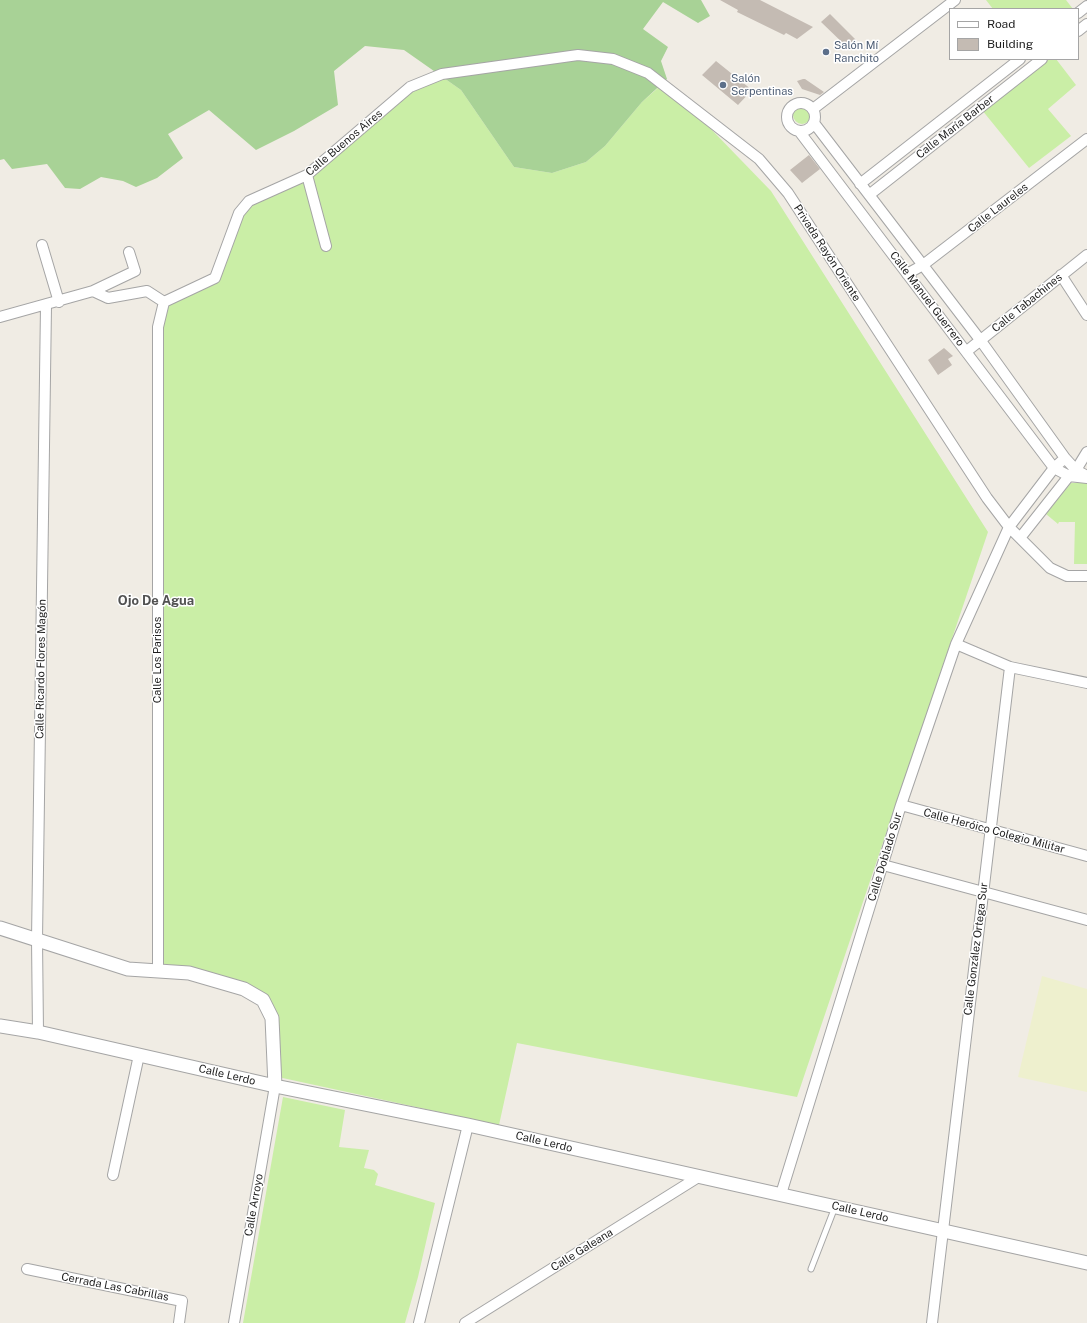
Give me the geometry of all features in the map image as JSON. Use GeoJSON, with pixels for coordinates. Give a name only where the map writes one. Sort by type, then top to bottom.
{"type":"FeatureCollection","features":[{"type":"Feature","properties":{"kind":"street"},"geometry":{"type":"LineString","coordinates":[[813,109],[955,0]]}},
{"type":"Feature","properties":{"kind":"street"},"geometry":{"type":"LineString","coordinates":[[1079,12],[1087,5],[1084,0]]}},
{"type":"Feature","properties":{"kind":"street"},"geometry":{"type":"LineString","coordinates":[[1079,30],[1087,24]]}},
{"type":"Feature","properties":{"kind":"street","name":"Calle Buenos Aires"},"geometry":{"type":"LineString","coordinates":[[164,302],[215,278],[239,213],[249,201],[307,175],[410,87],[442,74],[578,55]]}},
{"type":"Feature","properties":{"kind":"street","name":"Privada Rayón Oriente"},"geometry":{"type":"LineString","coordinates":[[578,55],[613,59],[648,73],[759,160],[788,193],[986,498],[1009,527],[1050,568],[1067,576],[1087,576]]}},
{"type":"Feature","properties":{"kind":"street","name":"Calle María Barber"},"geometry":{"type":"LineString","coordinates":[[860,184],[1019,60]]}},
{"type":"Feature","properties":{"kind":"street","name":"Calle María Barber"},"geometry":{"type":"LineString","coordinates":[[869,195],[1041,60]]}},
{"type":"Feature","properties":{"kind":"street"},"geometry":{"type":"LineString","coordinates":[[798,103],[804,103],[813,109],[815,116],[814,123],[808,129],[799,131],[790,125],[787,114],[789,109],[798,103]]}},
{"type":"Feature","properties":{"kind":"street","name":"Calle Manuel Guerrero"},"geometry":{"type":"LineString","coordinates":[[814,123],[980,341],[1065,458],[1073,473]]}},
{"type":"Feature","properties":{"kind":"street","name":"Calle Manuel Guerrero"},"geometry":{"type":"LineString","coordinates":[[799,131],[967,351],[1054,468],[1073,473]]}},
{"type":"Feature","properties":{"kind":"street","name":"Calle Laureles"},"geometry":{"type":"LineString","coordinates":[[907,274],[923,265],[1087,139]]}},
{"type":"Feature","properties":{"kind":"street"},"geometry":{"type":"LineString","coordinates":[[307,175],[326,246]]}},
{"type":"Feature","properties":{"kind":"street"},"geometry":{"type":"LineString","coordinates":[[42,245],[59,302]]}},
{"type":"Feature","properties":{"kind":"street"},"geometry":{"type":"LineString","coordinates":[[0,317],[46,306],[93,291],[135,271],[129,252]]}},
{"type":"Feature","properties":{"kind":"street","name":"Calle Tabachines"},"geometry":{"type":"LineString","coordinates":[[967,351],[1087,254]]}},
{"type":"Feature","properties":{"kind":"street"},"geometry":{"type":"LineString","coordinates":[[1061,275],[1087,315]]}},
{"type":"Feature","properties":{"kind":"street"},"geometry":{"type":"LineString","coordinates":[[93,291],[108,298],[147,291],[164,302]]}},
{"type":"Feature","properties":{"kind":"street","name":"Calle Los Parisos"},"geometry":{"type":"LineString","coordinates":[[158,971],[158,327],[164,302]]}},
{"type":"Feature","properties":{"kind":"street","name":"Calle Ricardo Flores Magón"},"geometry":{"type":"LineString","coordinates":[[38,1032],[36,939],[46,306]]}},
{"type":"Feature","properties":{"kind":"street"},"geometry":{"type":"LineString","coordinates":[[1020,538],[1073,473],[1087,452]]}},
{"type":"Feature","properties":{"kind":"street"},"geometry":{"type":"LineString","coordinates":[[1009,527],[1054,468],[1065,458]]}},
{"type":"Feature","properties":{"kind":"street"},"geometry":{"type":"LineString","coordinates":[[1073,473],[1087,477]]}},
{"type":"Feature","properties":{"kind":"street","name":"Calle Doblado Sur"},"geometry":{"type":"LineString","coordinates":[[780,1194],[901,805],[956,644],[1009,527]]}},
{"type":"Feature","properties":{"kind":"street"},"geometry":{"type":"LineString","coordinates":[[956,644],[1010,667],[1087,683]]}},
{"type":"Feature","properties":{"kind":"street","name":"Calle González Ortega Sur"},"geometry":{"type":"LineString","coordinates":[[932,1323],[1010,667]]}},
{"type":"Feature","properties":{"kind":"street","name":"Calle Heróico Colegio Militar"},"geometry":{"type":"LineString","coordinates":[[901,805],[1087,856]]}},
{"type":"Feature","properties":{"kind":"street"},"geometry":{"type":"LineString","coordinates":[[883,866],[1087,920]]}},
{"type":"Feature","properties":{"kind":"street"},"geometry":{"type":"LineString","coordinates":[[0,928],[128,969],[189,973],[244,989],[263,1000],[272,1018],[275,1086]]}},
{"type":"Feature","properties":{"kind":"street","name":"Calle Lerdo"},"geometry":{"type":"LineString","coordinates":[[0,1026],[38,1032],[275,1086],[468,1125],[1087,1263]]}},
{"type":"Feature","properties":{"kind":"street"},"geometry":{"type":"LineString","coordinates":[[113,1175],[138,1055]]}},
{"type":"Feature","properties":{"kind":"street","name":"Calle Arroyo"},"geometry":{"type":"LineString","coordinates":[[234,1323],[275,1086]]}},
{"type":"Feature","properties":{"kind":"street"},"geometry":{"type":"LineString","coordinates":[[419,1323],[468,1125]]}},
{"type":"Feature","properties":{"kind":"street","name":"Calle Galeana"},"geometry":{"type":"LineString","coordinates":[[464,1323],[700,1176]]}},
{"type":"Feature","properties":{"kind":"street","name":"Cerrada Las Cabrillas"},"geometry":{"type":"LineString","coordinates":[[27,1269],[182,1301],[179,1323]]}},
{"type":"Feature","properties":{"kind":"lane"},"geometry":{"type":"LineString","coordinates":[[811,1269],[835,1206]]}},
{"type":"Feature","properties":{"kind":"green space"},"geometry":{"type":"Polygon","coordinates":[[[0,0],[701,0],[710,16],[698,23],[663,2],[643,29],[668,47],[661,61],[667,79],[642,102],[605,146],[586,162],[552,173],[514,167],[461,90],[404,50],[365,46],[334,71],[338,105],[294,131],[256,150],[209,110],[168,134],[183,158],[157,178],[136,187],[123,181],[101,177],[80,189],[65,188],[47,164],[12,169],[4,159],[0,160],[0,0]]]}},
{"type":"Feature","properties":{"kind":"green space"},"geometry":{"type":"Polygon","coordinates":[[[986,0],[1066,0],[1072,8],[992,8],[986,0]]]}},
{"type":"Feature","properties":{"kind":"green space"},"geometry":{"type":"Polygon","coordinates":[[[1048,60],[1057,60],[1076,85],[1048,109],[1071,136],[1029,168],[982,110],[1048,60]]]}},
{"type":"Feature","properties":{"kind":"green space"},"geometry":{"type":"Polygon","coordinates":[[[441,76],[461,90],[514,167],[552,173],[586,162],[605,146],[642,102],[659,87],[709,127],[771,191],[988,532],[797,1097],[517,1043],[499,1125],[278,1077],[274,1020],[239,985],[159,972],[160,330],[166,307],[193,285],[215,273],[240,213],[255,198],[304,178],[409,89],[441,76]]]}},
{"type":"Feature","properties":{"kind":"green space"},"geometry":{"type":"Polygon","coordinates":[[[802,106],[806,107],[810,111],[810,119],[806,123],[802,124],[798,123],[794,119],[793,115],[794,111],[798,107],[802,106]]]}},
{"type":"Feature","properties":{"kind":"green space"},"geometry":{"type":"Polygon","coordinates":[[[1071,483],[1087,483],[1087,564],[1074,564],[1075,522],[1059,522],[1058,524],[1046,514],[1071,483]]]}},
{"type":"Feature","properties":{"kind":"green space"},"geometry":{"type":"Polygon","coordinates":[[[1042,976],[1087,989],[1087,1092],[1018,1077],[1042,976]]]}},
{"type":"Feature","properties":{"kind":"green space"},"geometry":{"type":"Polygon","coordinates":[[[283,1097],[345,1110],[339,1147],[369,1150],[364,1168],[374,1170],[378,1174],[375,1185],[435,1203],[418,1277],[405,1323],[243,1323],[283,1097]]]}},
{"type":"Feature","properties":{"kind":"building"},"geometry":{"type":"Polygon","coordinates":[[[720,0],[760,0],[813,27],[797,39],[786,33],[784,35],[737,12],[738,10],[720,0]]]}},
{"type":"Feature","properties":{"kind":"building"},"geometry":{"type":"Polygon","coordinates":[[[830,14],[857,41],[849,49],[821,22],[830,14]]]}},
{"type":"Feature","properties":{"kind":"building"},"geometry":{"type":"Polygon","coordinates":[[[716,61],[752,90],[738,105],[702,75],[716,61]]]}},
{"type":"Feature","properties":{"kind":"building"},"geometry":{"type":"Polygon","coordinates":[[[803,79],[824,92],[820,95],[802,89],[797,81],[803,79]]]}},
{"type":"Feature","properties":{"kind":"building"},"geometry":{"type":"Polygon","coordinates":[[[809,155],[820,169],[802,183],[790,170],[809,155]]]}},
{"type":"Feature","properties":{"kind":"building"},"geometry":{"type":"Polygon","coordinates":[[[944,348],[953,356],[948,359],[952,365],[938,375],[928,360],[944,348]]]}},
{"type":"Feature","properties":{"kind":"place","name":"Salón Mí Ranchito"},"geometry":{"type":"Point","coordinates":[826,52]}},
{"type":"Feature","properties":{"kind":"place","name":"Salón Serpentinas"},"geometry":{"type":"Point","coordinates":[723,85]}},
{"type":"Feature","properties":{"kind":"district","name":"Ojo De Agua"},"geometry":{"type":"Point","coordinates":[156,601]}}]}
